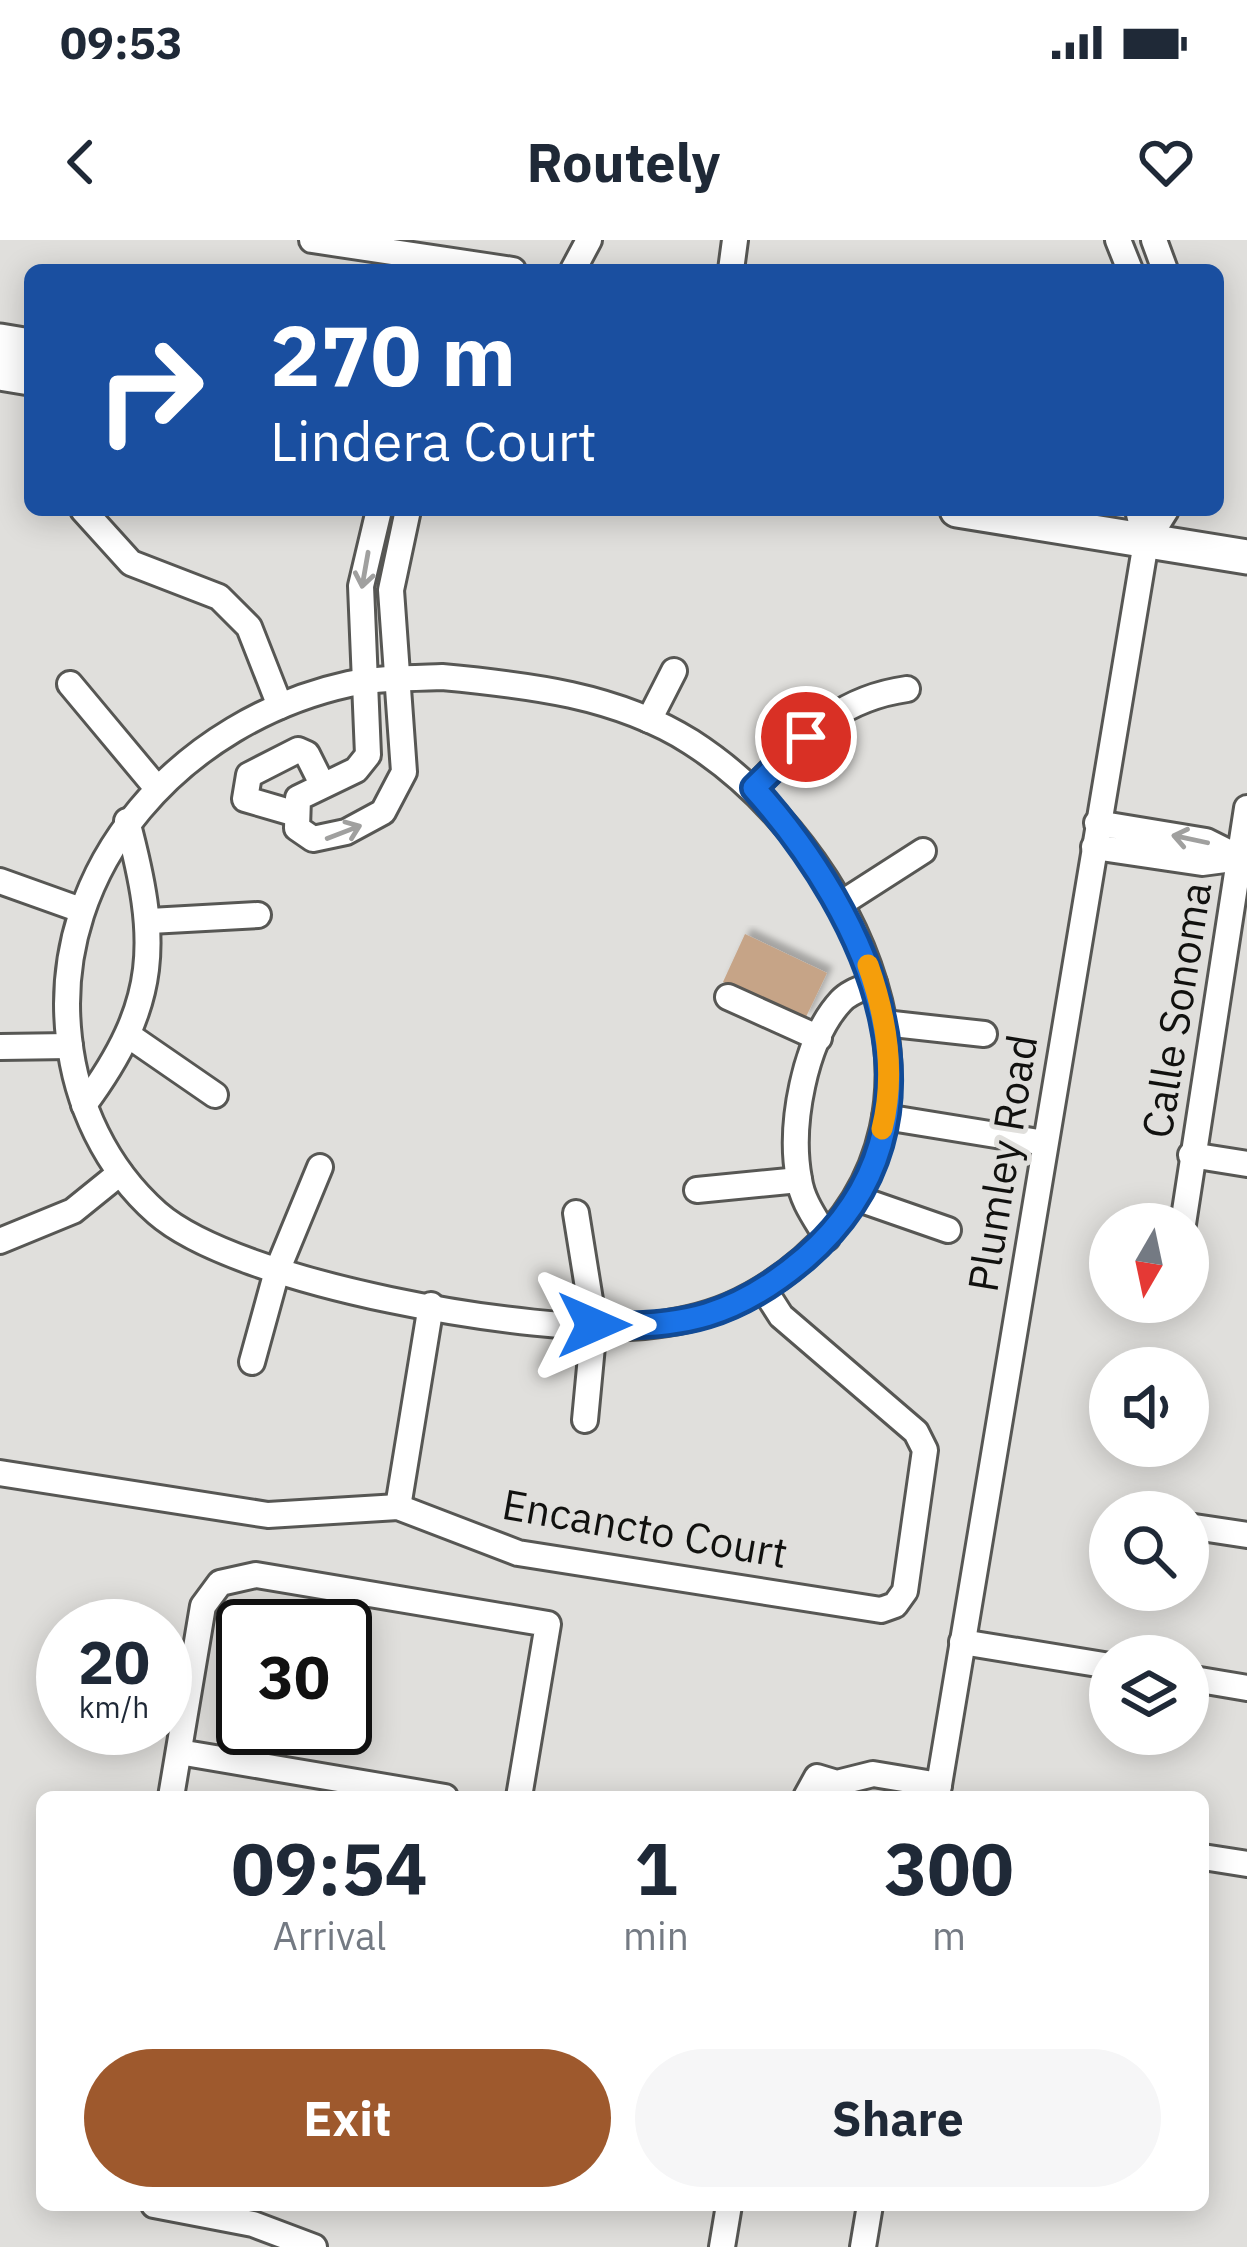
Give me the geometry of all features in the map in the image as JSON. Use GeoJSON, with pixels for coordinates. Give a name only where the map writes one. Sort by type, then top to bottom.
{"type":"FeatureCollection","features":[{"type":"Feature","properties":{"kind":"main road"},"geometry":{"type":"LineString","coordinates":[[1027,516],[1142,526],[1247,557]]}},
{"type":"Feature","properties":{"kind":"street"},"geometry":{"type":"LineString","coordinates":[[312,240],[424,263],[451,264]]}},
{"type":"Feature","properties":{"kind":"street"},"geometry":{"type":"LineString","coordinates":[[88,516],[131,563],[219,597],[249,626],[280,706]]}},
{"type":"Feature","properties":{"kind":"street"},"geometry":{"type":"LineString","coordinates":[[293,813],[298,798],[356,770],[368,755],[361,586],[378,516]]}},
{"type":"Feature","properties":{"kind":"street"},"geometry":{"type":"LineString","coordinates":[[322,784],[307,754],[298,750],[249,776],[245,799],[293,813],[305,834],[327,839],[368,823],[392,800],[404,759],[394,679],[391,590],[407,516]]}},
{"type":"Feature","properties":{"kind":"street","name":"Plumley Road"},"geometry":{"type":"LineString","coordinates":[[938,1791],[1142,526]]}},
{"type":"Feature","properties":{"kind":"street"},"geometry":{"type":"LineString","coordinates":[[649,720],[674,671]]}},
{"type":"Feature","properties":{"kind":"street"},"geometry":{"type":"LineString","coordinates":[[442,677],[556,691],[649,720],[688,740],[754,788],[792,830],[842,904],[874,983],[884,1023],[885,1117],[856,1198],[827,1238],[765,1291],[739,1305],[679,1323],[594,1325],[430,1305],[277,1270],[185,1234],[154,1211],[120,1173],[84,1106],[70,1046],[68,974],[81,910],[127,821],[156,787],[220,738],[280,706],[367,681],[394,679],[442,677]]}},
{"type":"Feature","properties":{"kind":"street"},"geometry":{"type":"LineString","coordinates":[[70,684],[156,787]]}},
{"type":"Feature","properties":{"kind":"street"},"geometry":{"type":"LineString","coordinates":[[754,788],[806,737],[863,695],[907,689]]}},
{"type":"Feature","properties":{"kind":"street","name":"Calle Sonoma"},"geometry":{"type":"LineString","coordinates":[[1185,1203],[1191,1155],[1236,948],[1247,808]]}},
{"type":"Feature","properties":{"kind":"street"},"geometry":{"type":"LineString","coordinates":[[84,1106],[128,1035],[143,992],[150,921],[127,821]]}},
{"type":"Feature","properties":{"kind":"street"},"geometry":{"type":"LineString","coordinates":[[1095,835],[1202,862],[1240,858]]}},
{"type":"Feature","properties":{"kind":"street"},"geometry":{"type":"LineString","coordinates":[[842,904],[923,851]]}},
{"type":"Feature","properties":{"kind":"street"},"geometry":{"type":"LineString","coordinates":[[0,881],[81,910]]}},
{"type":"Feature","properties":{"kind":"street"},"geometry":{"type":"LineString","coordinates":[[150,921],[258,915]]}},
{"type":"Feature","properties":{"kind":"street"},"geometry":{"type":"LineString","coordinates":[[827,1238],[799,1180],[800,1109],[820,1038],[844,997],[874,983]]}},
{"type":"Feature","properties":{"kind":"street"},"geometry":{"type":"LineString","coordinates":[[728,998],[820,1038]]}},
{"type":"Feature","properties":{"kind":"street"},"geometry":{"type":"LineString","coordinates":[[884,1023],[984,1034]]}},
{"type":"Feature","properties":{"kind":"street"},"geometry":{"type":"LineString","coordinates":[[128,1035],[215,1095]]}},
{"type":"Feature","properties":{"kind":"street"},"geometry":{"type":"LineString","coordinates":[[0,1048],[70,1046]]}},
{"type":"Feature","properties":{"kind":"street"},"geometry":{"type":"LineString","coordinates":[[885,1117],[1045,1142]]}},
{"type":"Feature","properties":{"kind":"street"},"geometry":{"type":"LineString","coordinates":[[1191,1155],[1247,1164]]}},
{"type":"Feature","properties":{"kind":"street"},"geometry":{"type":"LineString","coordinates":[[252,1362],[277,1270],[320,1167]]}},
{"type":"Feature","properties":{"kind":"street"},"geometry":{"type":"LineString","coordinates":[[0,1241],[73,1210],[120,1173]]}},
{"type":"Feature","properties":{"kind":"street"},"geometry":{"type":"LineString","coordinates":[[697,1190],[799,1180]]}},
{"type":"Feature","properties":{"kind":"street"},"geometry":{"type":"LineString","coordinates":[[856,1198],[948,1230]]}},
{"type":"Feature","properties":{"kind":"street"},"geometry":{"type":"LineString","coordinates":[[575,1213],[594,1325],[585,1420]]}},
{"type":"Feature","properties":{"kind":"street","name":"Encancto Court"},"geometry":{"type":"LineString","coordinates":[[0,1473],[268,1515],[398,1508],[518,1553],[881,1610],[895,1605],[905,1591],[925,1450],[916,1432],[781,1316],[765,1291]]}},
{"type":"Feature","properties":{"kind":"street"},"geometry":{"type":"LineString","coordinates":[[398,1508],[430,1305]]}},
{"type":"Feature","properties":{"kind":"street"},"geometry":{"type":"LineString","coordinates":[[1209,1529],[1247,1535]]}},
{"type":"Feature","properties":{"kind":"street"},"geometry":{"type":"LineString","coordinates":[[192,1671],[203,1606],[220,1583],[256,1575],[548,1624],[521,1791]]}},
{"type":"Feature","properties":{"kind":"street"},"geometry":{"type":"LineString","coordinates":[[962,1642],[1089,1663]]}},
{"type":"Feature","properties":{"kind":"street"},"geometry":{"type":"LineString","coordinates":[[1209,1682],[1247,1688]]}},
{"type":"Feature","properties":{"kind":"street"},"geometry":{"type":"LineString","coordinates":[[172,1791],[178,1755]]}},
{"type":"Feature","properties":{"kind":"street"},"geometry":{"type":"LineString","coordinates":[[190,1755],[409,1791]]}},
{"type":"Feature","properties":{"kind":"street"},"geometry":{"type":"LineString","coordinates":[[809,1791],[817,1777],[835,1790],[873,1774],[938,1791]]}},
{"type":"Feature","properties":{"kind":"street"},"geometry":{"type":"LineString","coordinates":[[1209,1858],[1247,1864]]}},
{"type":"Feature","properties":{"kind":"street"},"geometry":{"type":"LineString","coordinates":[[185,2211],[253,2224],[314,2247]]}},
{"type":"Feature","properties":{"kind":"street"},"geometry":{"type":"LineString","coordinates":[[722,2247],[728,2211]]}},
{"type":"Feature","properties":{"kind":"street"},"geometry":{"type":"LineString","coordinates":[[863,2247],[869,2211]]}},
{"type":"Feature","properties":{"kind":"building"},"geometry":{"type":"Polygon","coordinates":[[[745,934],[827,973],[805,1019],[723,982],[745,934]]]}},
{"type":"Feature","properties":{"kind":"slow traffic"},"geometry":{"type":"LineString","coordinates":[[868,965],[884,1023],[889,1077],[882,1129]]}},
{"type":"Feature","properties":{"kind":"route"},"geometry":{"type":"LineString","coordinates":[[594,1325],[679,1323],[739,1305],[765,1291],[827,1238],[856,1198],[875,1157],[889,1077],[874,983],[842,904],[792,830],[754,788],[806,737]]}}]}
